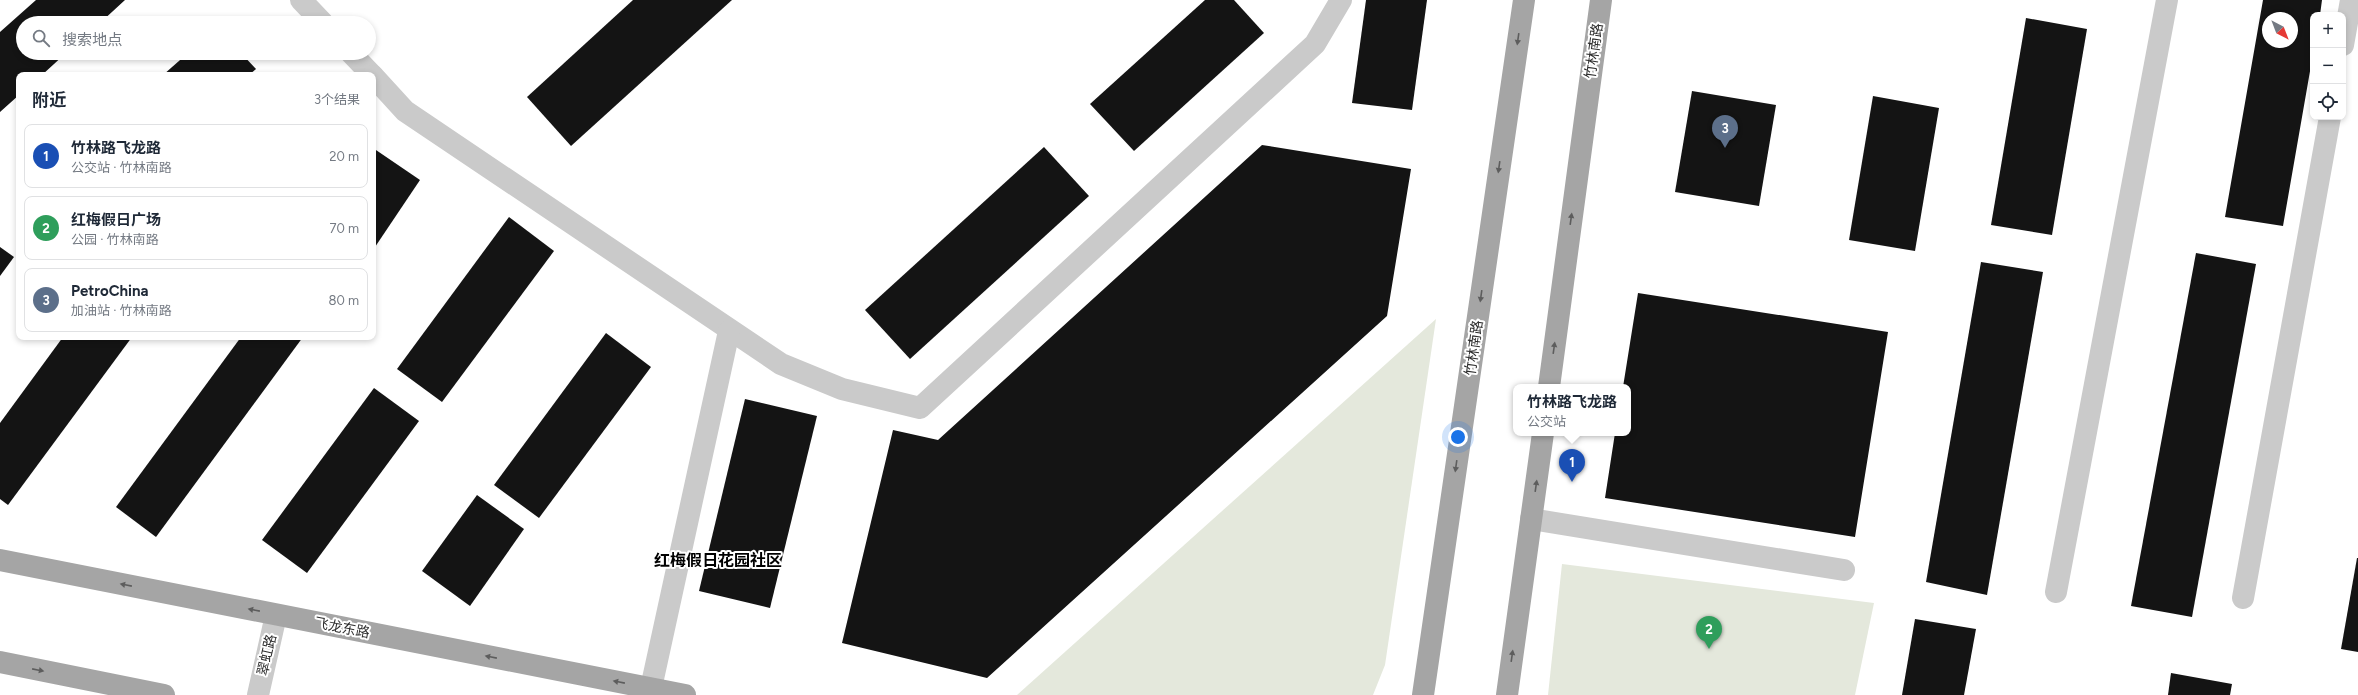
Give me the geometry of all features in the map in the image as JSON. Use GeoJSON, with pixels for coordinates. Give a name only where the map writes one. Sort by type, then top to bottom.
{"type":"FeatureCollection","features":[{"type":"Feature","properties":{"kind":"main road","name":"竹林南路"},"geometry":{"type":"LineString","coordinates":[[1424,695],[1524,0]]}},
{"type":"Feature","properties":{"kind":"main road","name":"竹林南路"},"geometry":{"type":"LineString","coordinates":[[1549,384],[1600,0]]}},
{"type":"Feature","properties":{"kind":"main road"},"geometry":{"type":"LineString","coordinates":[[1507,695],[1543,436]]}},
{"type":"Feature","properties":{"kind":"main road","name":"飞龙东路"},"geometry":{"type":"LineString","coordinates":[[0,560],[685,695]]}},
{"type":"Feature","properties":{"kind":"main road"},"geometry":{"type":"LineString","coordinates":[[0,662],[164,695]]}},
{"type":"Feature","properties":{"kind":"street"},"geometry":{"type":"LineString","coordinates":[[302,0],[317,16]]}},
{"type":"Feature","properties":{"kind":"street"},"geometry":{"type":"LineString","coordinates":[[376,80],[405,110],[729,331],[781,364],[842,389],[920,408],[1315,44],[1341,0]]}},
{"type":"Feature","properties":{"kind":"street"},"geometry":{"type":"LineString","coordinates":[[2056,592],[2167,0]]}},
{"type":"Feature","properties":{"kind":"street"},"geometry":{"type":"LineString","coordinates":[[2346,28],[2351,0]]}},
{"type":"Feature","properties":{"kind":"street"},"geometry":{"type":"LineString","coordinates":[[357,60],[368,72]]}},
{"type":"Feature","properties":{"kind":"street"},"geometry":{"type":"LineString","coordinates":[[2243,598],[2329,120]]}},
{"type":"Feature","properties":{"kind":"street"},"geometry":{"type":"LineString","coordinates":[[651,688],[729,331]]}},
{"type":"Feature","properties":{"kind":"street"},"geometry":{"type":"LineString","coordinates":[[1531,519],[1844,570]]}},
{"type":"Feature","properties":{"kind":"street","name":"翠虹路"},"geometry":{"type":"LineString","coordinates":[[258,695],[276,615]]}},
{"type":"Feature","properties":{"kind":"shaded area"},"geometry":{"type":"Polygon","coordinates":[[[1436,319],[1385,665],[1373,695],[1017,695],[1436,319]]]}},
{"type":"Feature","properties":{"kind":"shaded area"},"geometry":{"type":"Polygon","coordinates":[[[1562,564],[1874,603],[1855,695],[1548,695],[1562,564]]]}},
{"type":"Feature","properties":{"kind":"building"},"geometry":{"type":"Polygon","coordinates":[[[36,0],[125,0],[108,16],[18,16],[36,0]]]}},
{"type":"Feature","properties":{"kind":"building"},"geometry":{"type":"Polygon","coordinates":[[[633,0],[732,0],[571,146],[527,97],[633,0]]]}},
{"type":"Feature","properties":{"kind":"building"},"geometry":{"type":"Polygon","coordinates":[[[1205,0],[1234,0],[1264,33],[1134,151],[1090,104],[1205,0]]]}},
{"type":"Feature","properties":{"kind":"building"},"geometry":{"type":"Polygon","coordinates":[[[1366,0],[1427,0],[1412,110],[1352,103],[1366,0]]]}},
{"type":"Feature","properties":{"kind":"building"},"geometry":{"type":"Polygon","coordinates":[[[2263,0],[2322,0],[2320,12],[2310,12],[2310,71],[2283,226],[2225,217],[2263,0]]]}},
{"type":"Feature","properties":{"kind":"building"},"geometry":{"type":"Polygon","coordinates":[[[16,18],[16,60],[58,60],[45,72],[16,72],[16,98],[0,112],[0,32],[16,18]]]}},
{"type":"Feature","properties":{"kind":"building"},"geometry":{"type":"Polygon","coordinates":[[[2026,18],[2087,29],[2052,235],[1991,225],[2026,18]]]}},
{"type":"Feature","properties":{"kind":"building"},"geometry":{"type":"Polygon","coordinates":[[[180,60],[248,60],[256,69],[252,72],[166,72],[180,60]]]}},
{"type":"Feature","properties":{"kind":"building"},"geometry":{"type":"Polygon","coordinates":[[[1692,91],[1776,105],[1759,206],[1675,192],[1692,91]]]}},
{"type":"Feature","properties":{"kind":"building"},"geometry":{"type":"Polygon","coordinates":[[[1873,96],[1939,108],[1915,251],[1849,240],[1873,96]]]}},
{"type":"Feature","properties":{"kind":"building"},"geometry":{"type":"Polygon","coordinates":[[[1262,145],[1411,169],[1387,316],[987,678],[842,643],[893,430],[938,440],[1262,145]]]}},
{"type":"Feature","properties":{"kind":"building"},"geometry":{"type":"Polygon","coordinates":[[[1044,147],[1089,196],[910,359],[865,310],[1044,147]]]}},
{"type":"Feature","properties":{"kind":"building"},"geometry":{"type":"Polygon","coordinates":[[[376,150],[420,180],[376,246],[376,150]]]}},
{"type":"Feature","properties":{"kind":"building"},"geometry":{"type":"Polygon","coordinates":[[[509,217],[554,251],[442,402],[397,369],[509,217]]]}},
{"type":"Feature","properties":{"kind":"building"},"geometry":{"type":"Polygon","coordinates":[[[0,247],[14,257],[0,276],[0,247]]]}},
{"type":"Feature","properties":{"kind":"building"},"geometry":{"type":"Polygon","coordinates":[[[2196,253],[2256,264],[2192,617],[2131,606],[2196,253]]]}},
{"type":"Feature","properties":{"kind":"building"},"geometry":{"type":"Polygon","coordinates":[[[1981,262],[2043,272],[1987,595],[1926,582],[1981,262]]]}},
{"type":"Feature","properties":{"kind":"building"},"geometry":{"type":"Polygon","coordinates":[[[1638,293],[1888,332],[1855,537],[1605,498],[1615,436],[1631,436],[1631,384],[1623,384],[1638,293]]]}},
{"type":"Feature","properties":{"kind":"building"},"geometry":{"type":"Polygon","coordinates":[[[606,333],[651,367],[539,518],[494,485],[606,333]]]}},
{"type":"Feature","properties":{"kind":"building"},"geometry":{"type":"Polygon","coordinates":[[[61,340],[130,340],[8,505],[0,499],[0,423],[61,340]]]}},
{"type":"Feature","properties":{"kind":"building"},"geometry":{"type":"Polygon","coordinates":[[[239,340],[301,340],[156,537],[116,507],[239,340]]]}},
{"type":"Feature","properties":{"kind":"building"},"geometry":{"type":"Polygon","coordinates":[[[374,388],[419,421],[307,573],[262,540],[374,388]]]}},
{"type":"Feature","properties":{"kind":"building"},"geometry":{"type":"Polygon","coordinates":[[[745,399],[817,416],[770,608],[699,591],[745,399]]]}},
{"type":"Feature","properties":{"kind":"building"},"geometry":{"type":"Polygon","coordinates":[[[477,495],[524,529],[470,606],[422,571],[477,495]]]}},
{"type":"Feature","properties":{"kind":"building"},"geometry":{"type":"Polygon","coordinates":[[[2358,558],[2358,652],[2341,649],[2358,558]]]}},
{"type":"Feature","properties":{"kind":"building"},"geometry":{"type":"Polygon","coordinates":[[[1915,619],[1976,629],[1964,695],[1902,695],[1915,619]]]}},
{"type":"Feature","properties":{"kind":"building"},"geometry":{"type":"Polygon","coordinates":[[[2171,673],[2232,684],[2230,695],[2168,695],[2171,673]]]}},
{"type":"Feature","properties":{"kind":"place","name":"PetroChina"},"geometry":{"type":"Point","coordinates":[1725,148]}},
{"type":"Feature","properties":{"kind":"place","name":"竹林路飞龙路"},"geometry":{"type":"Point","coordinates":[1572,482]}},
{"type":"Feature","properties":{"kind":"place","name":"红梅假日广场"},"geometry":{"type":"Point","coordinates":[1709,649]}},
{"type":"Feature","properties":{"kind":"district","name":"红梅假日花园社区"},"geometry":{"type":"Point","coordinates":[718,560]}}]}
